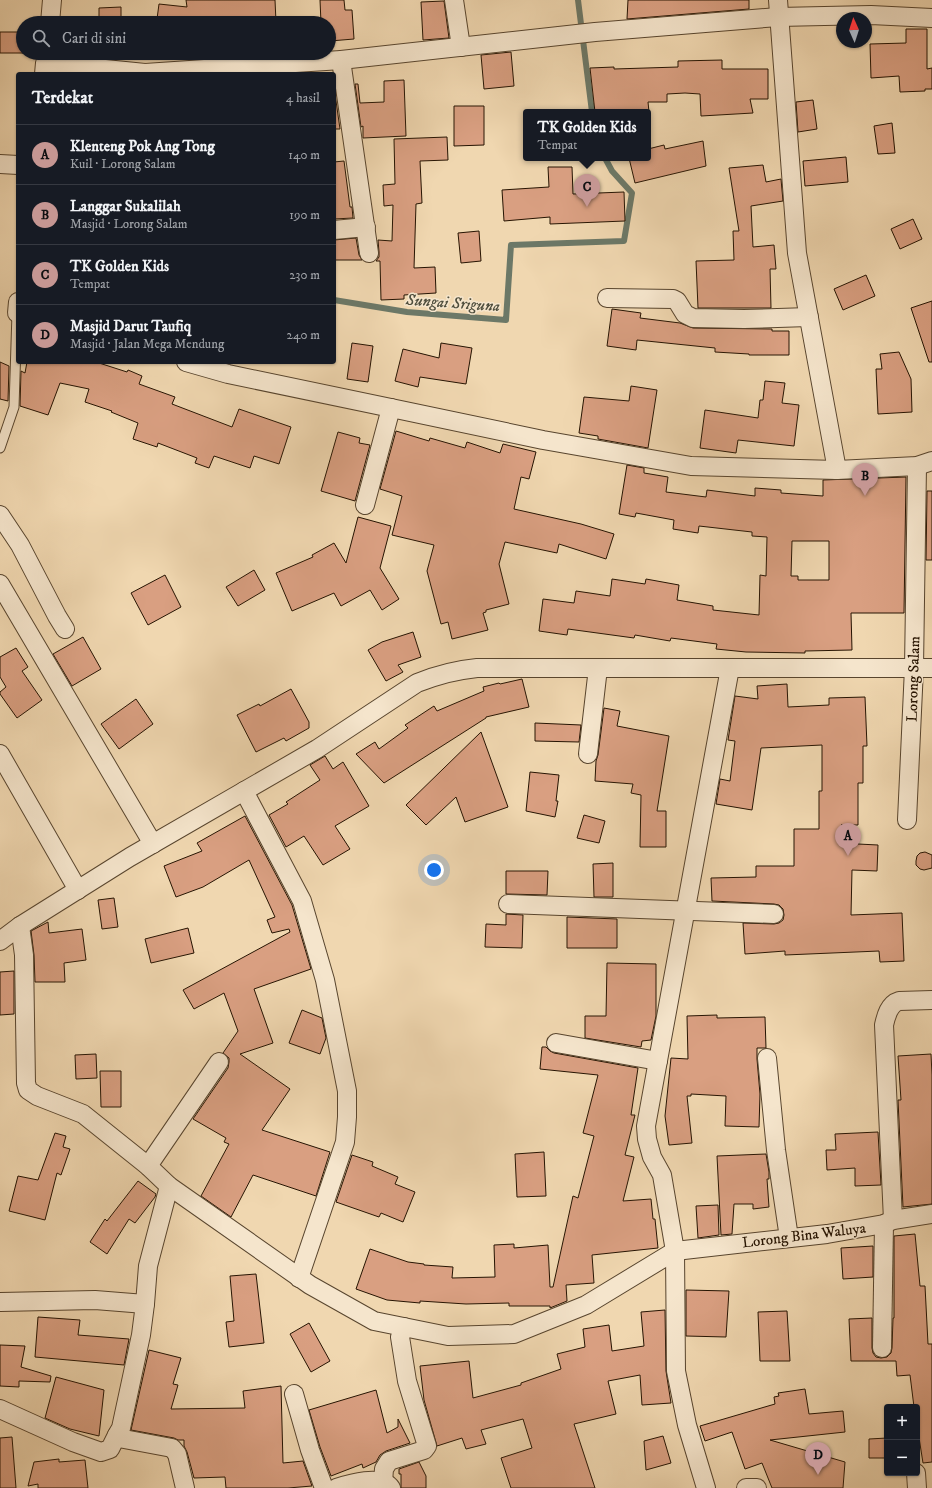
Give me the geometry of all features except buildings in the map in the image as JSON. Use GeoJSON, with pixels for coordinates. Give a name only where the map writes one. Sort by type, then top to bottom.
{"type":"FeatureCollection","features":[{"type":"Feature","properties":{"kind":"street"},"geometry":{"type":"LineString","coordinates":[[51,16],[52,0]]}},
{"type":"Feature","properties":{"kind":"street"},"geometry":{"type":"LineString","coordinates":[[454,0],[461,47]]}},
{"type":"Feature","properties":{"kind":"street"},"geometry":{"type":"LineString","coordinates":[[778,8],[797,253],[837,470]]}},
{"type":"Feature","properties":{"kind":"street"},"geometry":{"type":"LineString","coordinates":[[160,72],[340,60],[574,35],[778,8],[932,18]]}},
{"type":"Feature","properties":{"kind":"street"},"geometry":{"type":"LineString","coordinates":[[340,60],[369,253]]}},
{"type":"Feature","properties":{"kind":"street"},"geometry":{"type":"LineString","coordinates":[[45,63],[135,72]]}},
{"type":"Feature","properties":{"kind":"street"},"geometry":{"type":"LineString","coordinates":[[0,164],[16,165]]}},
{"type":"Feature","properties":{"kind":"street"},"geometry":{"type":"LineString","coordinates":[[336,230],[366,227]]}},
{"type":"Feature","properties":{"kind":"street"},"geometry":{"type":"LineString","coordinates":[[607,298],[673,299],[677,301],[685,314],[693,318],[744,319],[809,317]]}},
{"type":"Feature","properties":{"kind":"street"},"geometry":{"type":"LineString","coordinates":[[193,364],[228,374],[543,440],[691,466],[837,470],[925,464]]}},
{"type":"Feature","properties":{"kind":"street"},"geometry":{"type":"LineString","coordinates":[[364,505],[391,408]]}},
{"type":"Feature","properties":{"kind":"street","name":"Lorong Salam"},"geometry":{"type":"LineString","coordinates":[[907,820],[925,464]]}},
{"type":"Feature","properties":{"kind":"street"},"geometry":{"type":"LineString","coordinates":[[0,515],[20,544],[65,629]]}},
{"type":"Feature","properties":{"kind":"street"},"geometry":{"type":"LineString","coordinates":[[0,584],[153,844]]}},
{"type":"Feature","properties":{"kind":"street"},"geometry":{"type":"LineString","coordinates":[[0,941],[20,926],[153,844],[316,749],[417,683],[434,676],[461,669],[477,668],[932,668]]}},
{"type":"Feature","properties":{"kind":"street"},"geometry":{"type":"LineString","coordinates":[[588,754],[598,668]]}},
{"type":"Feature","properties":{"kind":"street"},"geometry":{"type":"LineString","coordinates":[[706,1488],[687,1425],[676,1371],[675,1251],[662,1175],[652,1157],[647,1139],[646,1126],[730,668]]}},
{"type":"Feature","properties":{"kind":"street"},"geometry":{"type":"LineString","coordinates":[[0,754],[78,890]]}},
{"type":"Feature","properties":{"kind":"street"},"geometry":{"type":"LineString","coordinates":[[244,791],[302,901],[325,980],[347,1091],[348,1117],[345,1142],[299,1278]]}},
{"type":"Feature","properties":{"kind":"street"},"geometry":{"type":"LineString","coordinates":[[508,904],[774,914]]}},
{"type":"Feature","properties":{"kind":"street"},"geometry":{"type":"LineString","coordinates":[[20,926],[24,955],[26,1083],[28,1090],[37,1096],[83,1114],[148,1166],[169,1186],[299,1278],[374,1321],[448,1336],[514,1334],[586,1306],[675,1251]]}},
{"type":"Feature","properties":{"kind":"street"},"geometry":{"type":"LineString","coordinates":[[882,1348],[888,1222],[884,1025],[886,1015],[895,1002],[899,1000],[932,1000]]}},
{"type":"Feature","properties":{"kind":"street"},"geometry":{"type":"LineString","coordinates":[[556,1043],[658,1061]]}},
{"type":"Feature","properties":{"kind":"street"},"geometry":{"type":"LineString","coordinates":[[767,1058],[776,1150],[789,1238]]}},
{"type":"Feature","properties":{"kind":"street"},"geometry":{"type":"LineString","coordinates":[[148,1166],[219,1062]]}},
{"type":"Feature","properties":{"kind":"street"},"geometry":{"type":"LineString","coordinates":[[0,1409],[59,1437],[99,1451],[106,1451],[110,1449],[120,1428],[141,1335],[148,1266],[169,1186]]}},
{"type":"Feature","properties":{"kind":"street","name":"Lorong Bina Waluya"},"geometry":{"type":"LineString","coordinates":[[675,1251],[827,1234],[932,1214]]}},
{"type":"Feature","properties":{"kind":"street"},"geometry":{"type":"LineString","coordinates":[[0,1302],[95,1300],[145,1304]]}},
{"type":"Feature","properties":{"kind":"street"},"geometry":{"type":"LineString","coordinates":[[336,1488],[352,1483],[374,1481],[387,1485],[384,1469],[389,1461],[424,1450],[427,1446],[407,1381],[400,1337],[404,1327]]}},
{"type":"Feature","properties":{"kind":"street"},"geometry":{"type":"LineString","coordinates":[[294,1394],[310,1450],[324,1488]]}},
{"type":"Feature","properties":{"kind":"street"},"geometry":{"type":"LineString","coordinates":[[117,1435],[124,1439],[172,1448],[177,1454],[185,1488]]}},
{"type":"Feature","properties":{"kind":"street"},"geometry":{"type":"LineString","coordinates":[[916,1476],[917,1488]]}},
{"type":"Feature","properties":{"kind":"street"},"geometry":{"type":"LineString","coordinates":[[746,1488],[757,1488]]}},
{"type":"Feature","properties":{"kind":"lane"},"geometry":{"type":"LineString","coordinates":[[0,448],[14,407],[16,358]]}},
{"type":"Feature","properties":{"kind":"waterway","name":"Sungai Sriguna"},"geometry":{"type":"LineString","coordinates":[[578,0],[592,109]]}},
{"type":"Feature","properties":{"kind":"waterway","name":"Sungai Sriguna"},"geometry":{"type":"LineString","coordinates":[[336,300],[407,312],[506,320],[511,245],[624,241],[632,193],[612,171],[607,161]]}},
{"type":"Feature","properties":{"kind":"place","name":"TK Golden Kids"},"geometry":{"type":"Point","coordinates":[587,207]}},
{"type":"Feature","properties":{"kind":"place","name":"Langgar Sukalilah"},"geometry":{"type":"Point","coordinates":[865,496]}},
{"type":"Feature","properties":{"kind":"place","name":"Klenteng Pok Ang Tong"},"geometry":{"type":"Point","coordinates":[848,856]}},
{"type":"Feature","properties":{"kind":"place","name":"Masjid Darut Taufiq"},"geometry":{"type":"Point","coordinates":[818,1475]}}]}
